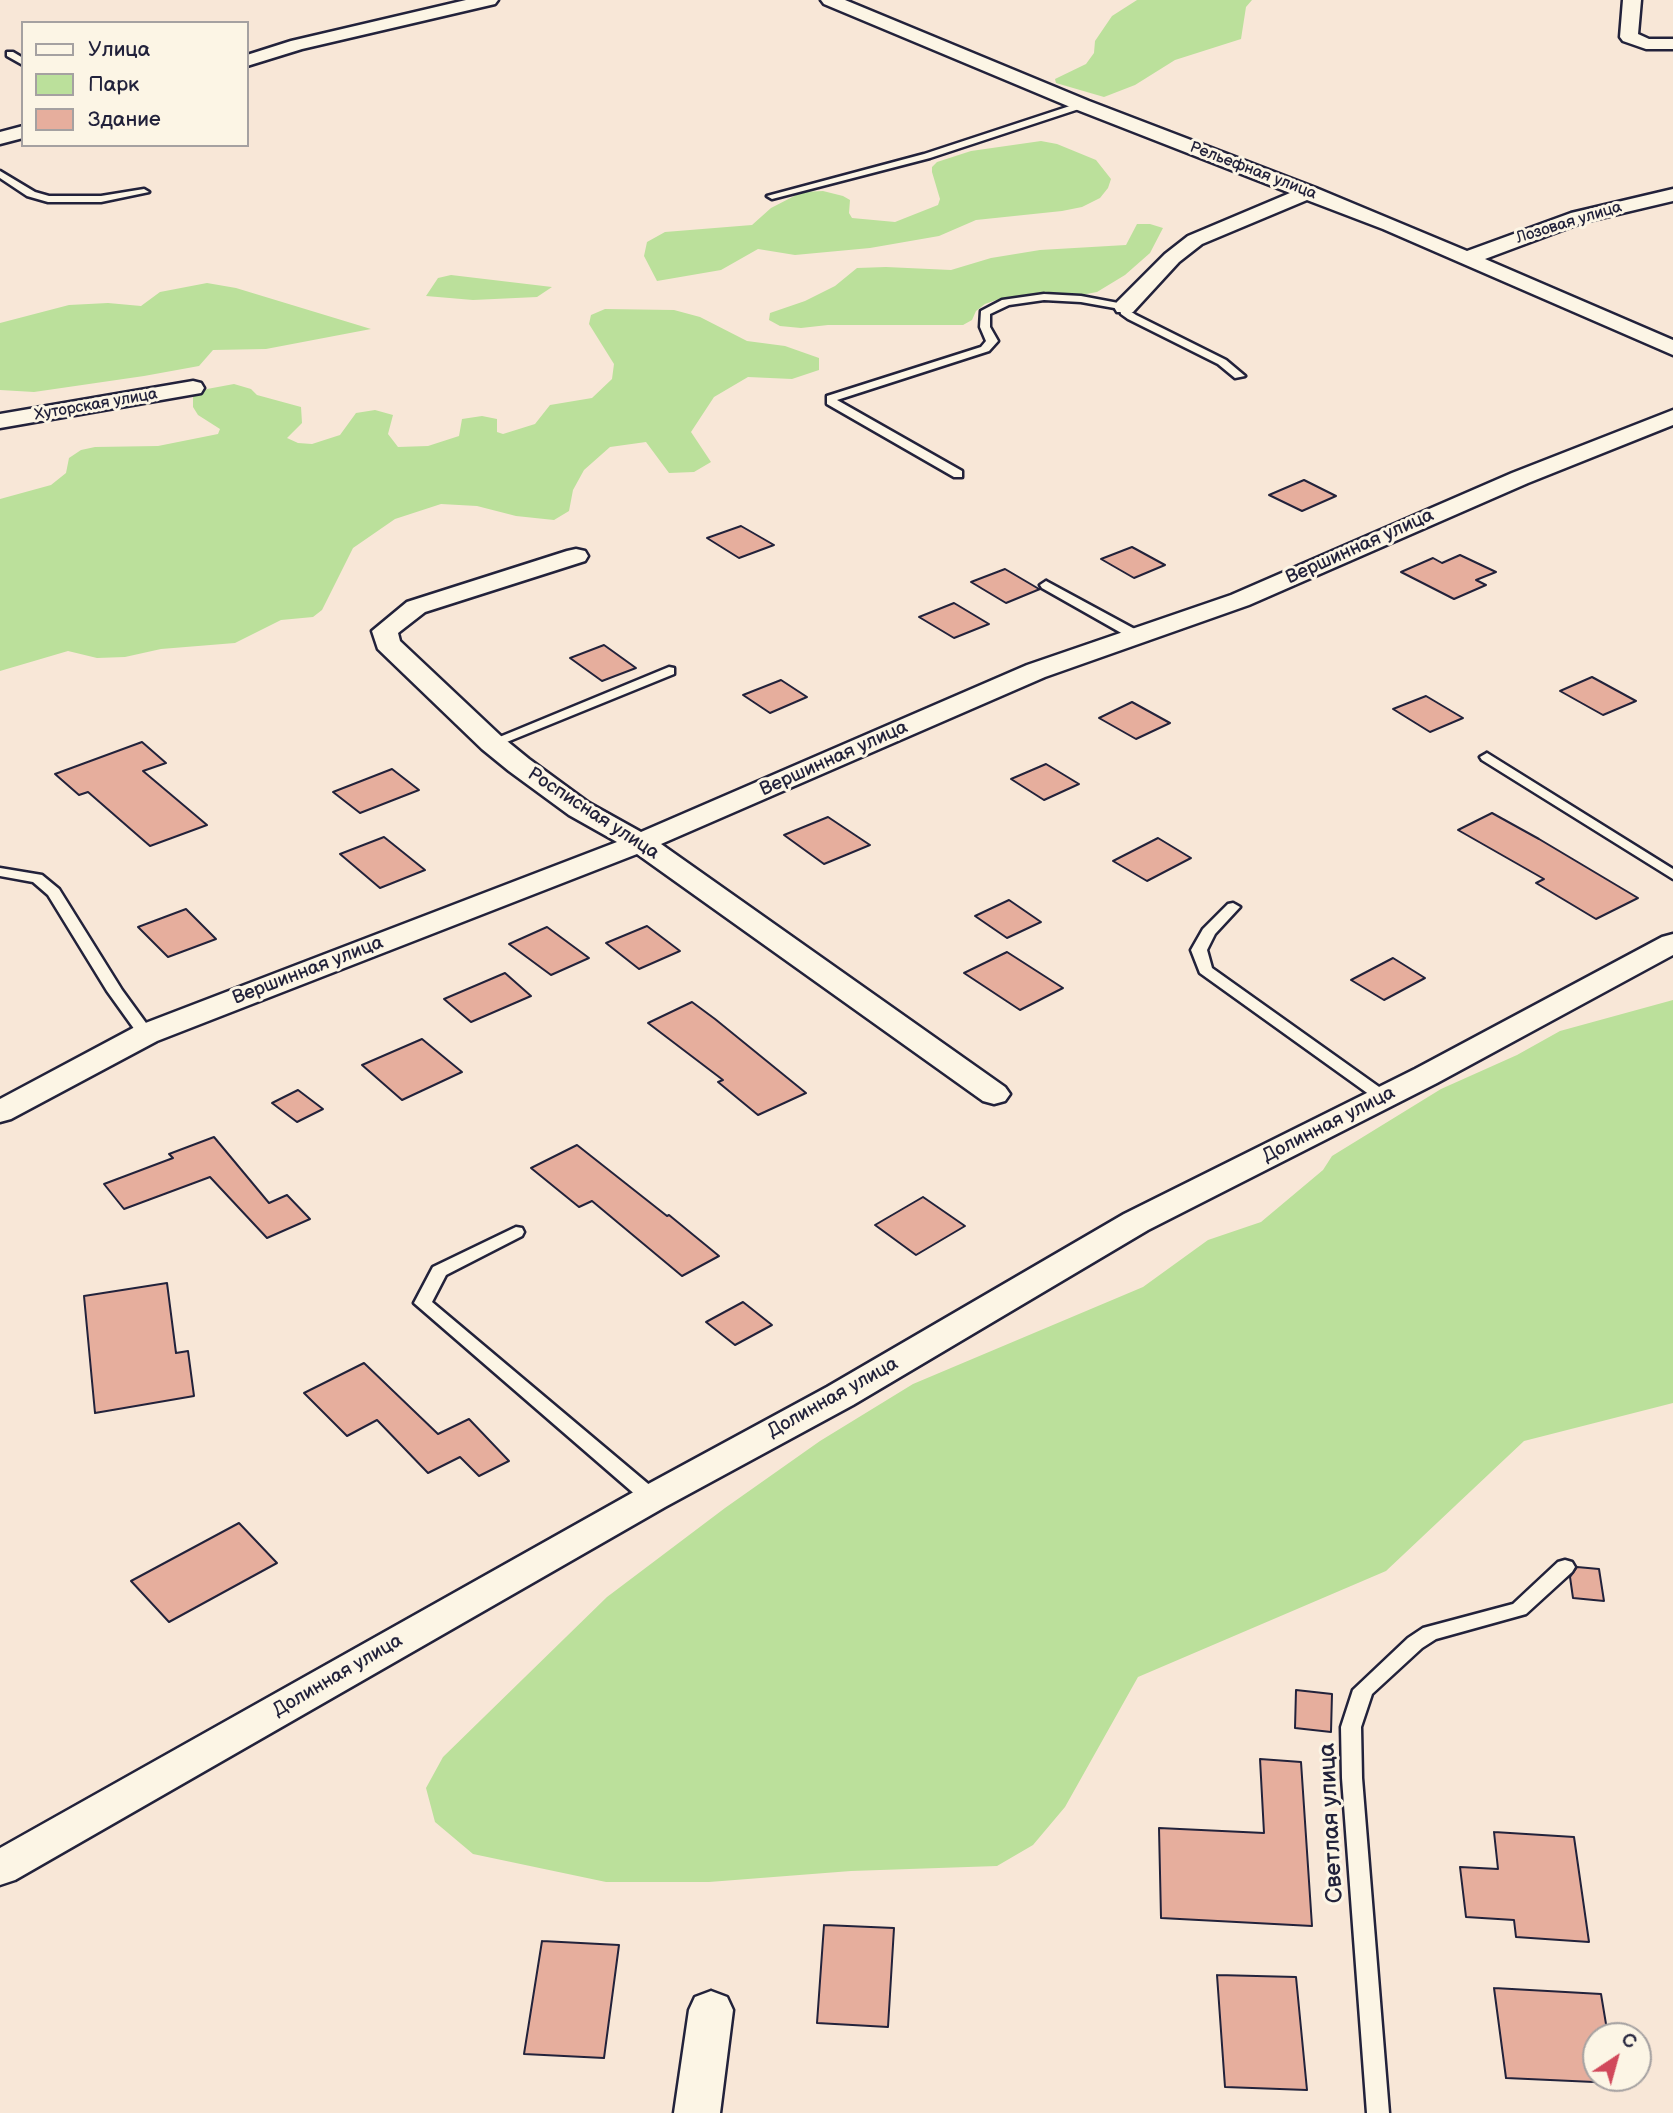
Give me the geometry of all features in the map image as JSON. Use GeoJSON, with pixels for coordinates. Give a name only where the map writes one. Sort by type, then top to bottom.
{"type":"FeatureCollection","features":[{"type":"Feature","properties":{"kind":"street"},"geometry":{"type":"LineString","coordinates":[[248,61],[297,45],[489,0]]}},
{"type":"Feature","properties":{"kind":"street","name":"Рельефная улица"},"geometry":{"type":"LineString","coordinates":[[830,0],[1082,105],[1309,192],[1673,348]]}},
{"type":"Feature","properties":{"kind":"street"},"geometry":{"type":"LineString","coordinates":[[1632,0],[1629,37],[1635,42],[1673,44]]}},
{"type":"Feature","properties":{"kind":"street"},"geometry":{"type":"LineString","coordinates":[[0,138],[21,133]]}},
{"type":"Feature","properties":{"kind":"street"},"geometry":{"type":"LineString","coordinates":[[1125,307],[1172,258],[1195,240],[1309,192]]}},
{"type":"Feature","properties":{"kind":"street","name":"Лозовая улица"},"geometry":{"type":"LineString","coordinates":[[1467,258],[1578,217],[1673,195]]}},
{"type":"Feature","properties":{"kind":"street","name":"Хуторская улица"},"geometry":{"type":"LineString","coordinates":[[0,421],[193,388]]}},
{"type":"Feature","properties":{"kind":"street","name":"Вершинная улица"},"geometry":{"type":"LineString","coordinates":[[0,1112],[146,1034],[640,843],[1036,671],[1240,600],[1520,478],[1673,416]]}},
{"type":"Feature","properties":{"kind":"street","name":"Росписная улица"},"geometry":{"type":"LineString","coordinates":[[576,556],[416,607],[385,631],[387,643],[492,743],[579,809],[640,843],[994,1094]]}},
{"type":"Feature","properties":{"kind":"street","name":"Долинная улица"},"geometry":{"type":"LineString","coordinates":[[0,1868],[652,1498],[840,1396],[1136,1222],[1383,1097],[1673,943]]}},
{"type":"Feature","properties":{"kind":"street"},"geometry":{"type":"LineString","coordinates":[[697,2113],[711,2010]]}},
{"type":"Feature","properties":{"kind":"lane"},"geometry":{"type":"LineString","coordinates":[[10,54],[21,61]]}},
{"type":"Feature","properties":{"kind":"lane"},"geometry":{"type":"LineString","coordinates":[[772,195],[927,156],[1082,105]]}},
{"type":"Feature","properties":{"kind":"lane"},"geometry":{"type":"LineString","coordinates":[[0,174],[32,194],[48,199],[101,199],[144,192]]}},
{"type":"Feature","properties":{"kind":"lane"},"geometry":{"type":"LineString","coordinates":[[958,474],[833,404],[831,398],[985,349],[992,341],[985,327],[985,313],[1006,302],[1024,298],[1061,297],[1125,307],[1125,312],[1132,317],[1222,362],[1238,376]]}},
{"type":"Feature","properties":{"kind":"lane"},"geometry":{"type":"LineString","coordinates":[[1046,586],[1137,636]]}},
{"type":"Feature","properties":{"kind":"lane"},"geometry":{"type":"LineString","coordinates":[[492,743],[669,671]]}},
{"type":"Feature","properties":{"kind":"lane"},"geometry":{"type":"LineString","coordinates":[[1487,757],[1673,875]]}},
{"type":"Feature","properties":{"kind":"lane"},"geometry":{"type":"LineString","coordinates":[[0,872],[37,878],[54,892],[115,991],[146,1034]]}},
{"type":"Feature","properties":{"kind":"lane"},"geometry":{"type":"LineString","coordinates":[[1233,907],[1208,932],[1199,950],[1205,971],[1383,1097]]}},
{"type":"Feature","properties":{"kind":"lane"},"geometry":{"type":"LineString","coordinates":[[516,1231],[439,1271],[424,1303],[652,1498]]}},
{"type":"Feature","properties":{"kind":"lane","name":"Светлая улица"},"geometry":{"type":"LineString","coordinates":[[1378,2113],[1352,1778],[1351,1727],[1363,1690],[1430,1633],[1520,1609],[1548,1586],[1565,1567]]}},
{"type":"Feature","properties":{"kind":"green space"},"geometry":{"type":"Polygon","coordinates":[[[1137,0],[1252,0],[1246,7],[1241,39],[1175,60],[1135,85],[1104,97],[1056,83],[1055,79],[1086,64],[1094,53],[1095,41],[1112,16],[1137,0]]]}},
{"type":"Feature","properties":{"kind":"green space"},"geometry":{"type":"Polygon","coordinates":[[[1041,141],[1057,144],[1096,160],[1111,179],[1100,198],[1082,207],[976,220],[939,236],[870,248],[795,255],[758,249],[721,270],[657,281],[644,256],[647,242],[665,232],[752,225],[771,208],[802,192],[823,191],[843,196],[850,200],[849,213],[852,218],[895,222],[938,205],[940,199],[932,172],[932,167],[937,162],[971,151],[1041,141]]]}},
{"type":"Feature","properties":{"kind":"green space"},"geometry":{"type":"Polygon","coordinates":[[[1137,224],[1163,228],[1150,253],[1125,275],[1097,292],[1081,295],[1044,292],[1002,298],[985,304],[976,311],[972,320],[963,325],[828,325],[801,328],[780,326],[769,320],[770,313],[805,301],[835,286],[857,268],[951,270],[991,258],[1040,250],[1126,245],[1137,224]]]}},
{"type":"Feature","properties":{"kind":"green space"},"geometry":{"type":"Polygon","coordinates":[[[451,275],[552,287],[537,297],[473,300],[426,296],[438,278],[451,275]]]}},
{"type":"Feature","properties":{"kind":"green space"},"geometry":{"type":"Polygon","coordinates":[[[207,283],[236,288],[371,329],[266,349],[213,350],[199,366],[144,376],[34,392],[0,390],[0,323],[69,305],[108,303],[141,306],[160,292],[207,283]]]}},
{"type":"Feature","properties":{"kind":"green space"},"geometry":{"type":"Polygon","coordinates":[[[605,309],[674,310],[700,317],[747,341],[785,346],[819,358],[819,370],[792,379],[748,377],[714,397],[691,432],[711,462],[694,472],[669,473],[646,442],[610,447],[584,470],[573,490],[569,511],[554,520],[516,516],[477,506],[441,504],[395,519],[353,548],[322,610],[313,617],[281,620],[235,643],[161,649],[125,657],[97,658],[68,651],[0,671],[0,499],[51,485],[66,473],[69,458],[81,450],[95,447],[158,446],[218,434],[220,429],[198,415],[193,407],[193,397],[207,389],[234,384],[251,389],[257,395],[301,407],[302,423],[287,438],[298,443],[312,444],[340,435],[356,413],[375,410],[393,415],[388,434],[398,447],[428,446],[459,436],[462,419],[482,416],[497,419],[497,432],[503,434],[535,424],[550,405],[592,398],[612,379],[614,364],[589,324],[591,315],[605,309]]]}},
{"type":"Feature","properties":{"kind":"green space"},"geometry":{"type":"Polygon","coordinates":[[[1673,1000],[1673,1403],[1524,1441],[1386,1571],[1138,1677],[1065,1807],[1033,1845],[997,1866],[851,1871],[709,1882],[606,1882],[473,1854],[435,1822],[426,1788],[443,1757],[607,1597],[820,1441],[913,1384],[1143,1287],[1208,1240],[1261,1222],[1323,1170],[1332,1156],[1441,1089],[1517,1055],[1560,1031],[1673,1000]]]}},
{"type":"Feature","properties":{"kind":"building"},"geometry":{"type":"Polygon","coordinates":[[[1304,480],[1336,496],[1302,511],[1269,495],[1304,480]]]}},
{"type":"Feature","properties":{"kind":"building"},"geometry":{"type":"Polygon","coordinates":[[[741,526],[774,545],[739,558],[707,538],[741,526]]]}},
{"type":"Feature","properties":{"kind":"building"},"geometry":{"type":"Polygon","coordinates":[[[1132,547],[1165,565],[1134,578],[1101,559],[1132,547]]]}},
{"type":"Feature","properties":{"kind":"building"},"geometry":{"type":"Polygon","coordinates":[[[1460,555],[1496,572],[1476,580],[1486,585],[1454,599],[1401,572],[1433,558],[1442,563],[1460,555]]]}},
{"type":"Feature","properties":{"kind":"building"},"geometry":{"type":"Polygon","coordinates":[[[1005,569],[1040,589],[1006,603],[971,582],[1005,569]]]}},
{"type":"Feature","properties":{"kind":"building"},"geometry":{"type":"Polygon","coordinates":[[[954,603],[989,624],[954,638],[919,617],[954,603]]]}},
{"type":"Feature","properties":{"kind":"building"},"geometry":{"type":"Polygon","coordinates":[[[604,645],[636,668],[602,681],[570,658],[604,645]]]}},
{"type":"Feature","properties":{"kind":"building"},"geometry":{"type":"Polygon","coordinates":[[[1592,677],[1636,701],[1603,715],[1560,691],[1592,677]]]}},
{"type":"Feature","properties":{"kind":"building"},"geometry":{"type":"Polygon","coordinates":[[[781,680],[807,697],[770,713],[743,695],[781,680]]]}},
{"type":"Feature","properties":{"kind":"building"},"geometry":{"type":"Polygon","coordinates":[[[1426,696],[1463,718],[1430,732],[1393,709],[1426,696]]]}},
{"type":"Feature","properties":{"kind":"building"},"geometry":{"type":"Polygon","coordinates":[[[1132,702],[1170,723],[1136,739],[1099,718],[1132,702]]]}},
{"type":"Feature","properties":{"kind":"building"},"geometry":{"type":"Polygon","coordinates":[[[142,742],[166,763],[143,771],[207,825],[150,846],[88,792],[79,795],[55,774],[142,742]]]}},
{"type":"Feature","properties":{"kind":"building"},"geometry":{"type":"Polygon","coordinates":[[[1046,764],[1079,784],[1044,800],[1011,779],[1046,764]]]}},
{"type":"Feature","properties":{"kind":"building"},"geometry":{"type":"Polygon","coordinates":[[[392,769],[419,790],[360,813],[333,792],[392,769]]]}},
{"type":"Feature","properties":{"kind":"building"},"geometry":{"type":"Polygon","coordinates":[[[1492,813],[1638,898],[1596,919],[1536,883],[1544,879],[1458,830],[1492,813]]]}},
{"type":"Feature","properties":{"kind":"building"},"geometry":{"type":"Polygon","coordinates":[[[828,817],[870,845],[824,864],[784,835],[828,817]]]}},
{"type":"Feature","properties":{"kind":"building"},"geometry":{"type":"Polygon","coordinates":[[[384,837],[425,870],[380,888],[340,854],[384,837]]]}},
{"type":"Feature","properties":{"kind":"building"},"geometry":{"type":"Polygon","coordinates":[[[1158,838],[1191,858],[1147,881],[1113,861],[1158,838]]]}},
{"type":"Feature","properties":{"kind":"building"},"geometry":{"type":"Polygon","coordinates":[[[1009,900],[1041,922],[1007,938],[975,916],[1009,900]]]}},
{"type":"Feature","properties":{"kind":"building"},"geometry":{"type":"Polygon","coordinates":[[[186,909],[216,939],[168,957],[138,927],[186,909]]]}},
{"type":"Feature","properties":{"kind":"building"},"geometry":{"type":"Polygon","coordinates":[[[647,926],[680,951],[639,969],[606,943],[647,926]]]}},
{"type":"Feature","properties":{"kind":"building"},"geometry":{"type":"Polygon","coordinates":[[[547,927],[589,958],[551,975],[509,944],[547,927]]]}},
{"type":"Feature","properties":{"kind":"building"},"geometry":{"type":"Polygon","coordinates":[[[1007,952],[1063,988],[1020,1010],[964,973],[1007,952]]]}},
{"type":"Feature","properties":{"kind":"building"},"geometry":{"type":"Polygon","coordinates":[[[1393,958],[1425,978],[1384,1000],[1351,980],[1393,958]]]}},
{"type":"Feature","properties":{"kind":"building"},"geometry":{"type":"Polygon","coordinates":[[[505,973],[531,996],[471,1022],[444,999],[505,973]]]}},
{"type":"Feature","properties":{"kind":"building"},"geometry":{"type":"Polygon","coordinates":[[[692,1002],[806,1093],[758,1115],[718,1082],[723,1080],[648,1023],[692,1002]]]}},
{"type":"Feature","properties":{"kind":"building"},"geometry":{"type":"Polygon","coordinates":[[[422,1039],[462,1072],[402,1100],[362,1065],[422,1039]]]}},
{"type":"Feature","properties":{"kind":"building"},"geometry":{"type":"Polygon","coordinates":[[[298,1090],[323,1109],[297,1122],[272,1103],[298,1090]]]}},
{"type":"Feature","properties":{"kind":"building"},"geometry":{"type":"Polygon","coordinates":[[[214,1137],[269,1203],[287,1195],[310,1219],[267,1238],[210,1177],[124,1209],[104,1184],[173,1158],[169,1154],[214,1137]]]}},
{"type":"Feature","properties":{"kind":"building"},"geometry":{"type":"Polygon","coordinates":[[[577,1145],[719,1256],[682,1276],[592,1201],[579,1207],[531,1168],[577,1145]]]}},
{"type":"Feature","properties":{"kind":"building"},"geometry":{"type":"Polygon","coordinates":[[[923,1197],[965,1226],[916,1255],[875,1225],[923,1197]]]}},
{"type":"Feature","properties":{"kind":"building"},"geometry":{"type":"Polygon","coordinates":[[[167,1283],[176,1353],[188,1351],[194,1396],[95,1413],[84,1296],[167,1283]]]}},
{"type":"Feature","properties":{"kind":"building"},"geometry":{"type":"Polygon","coordinates":[[[743,1302],[772,1325],[735,1345],[706,1322],[743,1302]]]}},
{"type":"Feature","properties":{"kind":"building"},"geometry":{"type":"Polygon","coordinates":[[[364,1363],[438,1434],[469,1419],[509,1461],[479,1476],[460,1457],[428,1473],[377,1420],[347,1436],[304,1393],[364,1363]]]}},
{"type":"Feature","properties":{"kind":"building"},"geometry":{"type":"Polygon","coordinates":[[[239,1523],[277,1563],[169,1622],[131,1581],[239,1523]]]}},
{"type":"Feature","properties":{"kind":"building"},"geometry":{"type":"Polygon","coordinates":[[[1577,1567],[1599,1569],[1604,1601],[1573,1598],[1570,1577],[1577,1567]]]}},
{"type":"Feature","properties":{"kind":"building"},"geometry":{"type":"Polygon","coordinates":[[[1296,1690],[1332,1694],[1331,1732],[1295,1728],[1296,1690]]]}},
{"type":"Feature","properties":{"kind":"building"},"geometry":{"type":"Polygon","coordinates":[[[1260,1759],[1301,1762],[1312,1926],[1161,1918],[1159,1828],[1264,1833],[1260,1759]]]}},
{"type":"Feature","properties":{"kind":"building"},"geometry":{"type":"Polygon","coordinates":[[[1494,1832],[1574,1837],[1589,1942],[1516,1937],[1514,1920],[1466,1917],[1460,1867],[1498,1869],[1494,1832]]]}},
{"type":"Feature","properties":{"kind":"building"},"geometry":{"type":"Polygon","coordinates":[[[824,1925],[894,1928],[888,2027],[817,2023],[824,1925]]]}},
{"type":"Feature","properties":{"kind":"building"},"geometry":{"type":"Polygon","coordinates":[[[542,1941],[619,1945],[604,2058],[524,2054],[542,1941]]]}},
{"type":"Feature","properties":{"kind":"building"},"geometry":{"type":"Polygon","coordinates":[[[1217,1975],[1296,1977],[1307,2090],[1225,2087],[1217,1975]]]}},
{"type":"Feature","properties":{"kind":"building"},"geometry":{"type":"Polygon","coordinates":[[[1494,1988],[1601,1994],[1606,2022],[1582,2022],[1582,2081],[1506,2078],[1494,1988]]]}}]}
